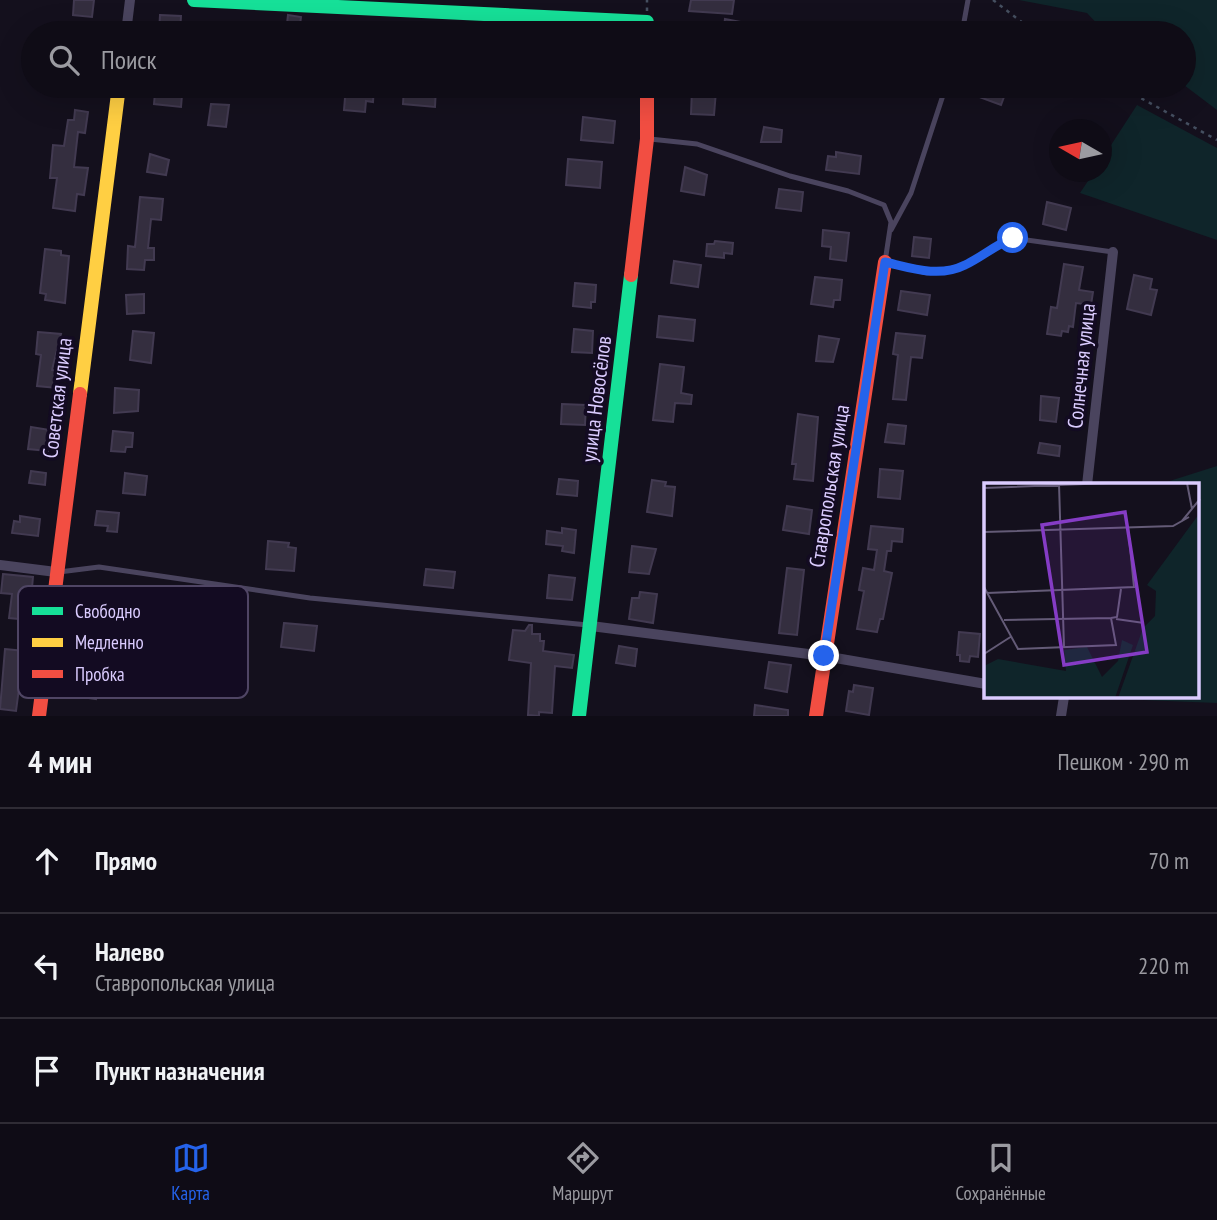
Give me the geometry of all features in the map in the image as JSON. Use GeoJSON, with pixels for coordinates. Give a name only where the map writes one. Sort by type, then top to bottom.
{"type":"FeatureCollection","features":[{"type":"Feature","properties":{"kind":"street"},"geometry":{"type":"LineString","coordinates":[[127,21],[130,0]]}},
{"type":"Feature","properties":{"kind":"street"},"geometry":{"type":"LineString","coordinates":[[194,0],[534,21]]}},
{"type":"Feature","properties":{"kind":"street","name":"Советская улица"},"geometry":{"type":"LineString","coordinates":[[54,586],[117,98]]}},
{"type":"Feature","properties":{"kind":"street","name":"улица Новосёлов"},"geometry":{"type":"LineString","coordinates":[[579,716],[647,139],[647,98]]}},
{"type":"Feature","properties":{"kind":"street","name":"Солнечная улица"},"geometry":{"type":"LineString","coordinates":[[1087,483],[1113,252]]}},
{"type":"Feature","properties":{"kind":"street","name":"Ставропольская улица"},"geometry":{"type":"LineString","coordinates":[[816,716],[885,262]]}},
{"type":"Feature","properties":{"kind":"street"},"geometry":{"type":"LineString","coordinates":[[0,565],[56,572]]}},
{"type":"Feature","properties":{"kind":"street"},"geometry":{"type":"LineString","coordinates":[[591,626],[824,656],[984,684]]}},
{"type":"Feature","properties":{"kind":"street","name":"Советская улица"},"geometry":{"type":"LineString","coordinates":[[39,716],[41,698]]}},
{"type":"Feature","properties":{"kind":"street"},"geometry":{"type":"LineString","coordinates":[[1061,716],[1063,698]]}},
{"type":"Feature","properties":{"kind":"lane"},"geometry":{"type":"LineString","coordinates":[[964,21],[968,0]]}},
{"type":"Feature","properties":{"kind":"lane"},"geometry":{"type":"LineString","coordinates":[[889,234],[911,193],[942,98]]}},
{"type":"Feature","properties":{"kind":"lane"},"geometry":{"type":"LineString","coordinates":[[647,139],[696,145],[790,176],[848,191],[884,205],[891,222],[885,262],[927,273],[963,267],[996,245],[1013,238],[1113,252]]}},
{"type":"Feature","properties":{"kind":"lane"},"geometry":{"type":"LineString","coordinates":[[56,572],[99,566],[231,586]]}},
{"type":"Feature","properties":{"kind":"lane"},"geometry":{"type":"LineString","coordinates":[[248,589],[310,598],[591,626]]}},
{"type":"Feature","properties":{"kind":"path"},"geometry":{"type":"LineString","coordinates":[[993,0],[1020,21]]}},
{"type":"Feature","properties":{"kind":"path"},"geometry":{"type":"LineString","coordinates":[[1141,98],[1217,140]]}},
{"type":"Feature","properties":{"kind":"green space"},"geometry":{"type":"Polygon","coordinates":[[[1019,0],[1217,0],[1217,110],[1196,94],[1196,21],[1095,21],[1087,13],[1019,0]]]}},
{"type":"Feature","properties":{"kind":"green space"},"geometry":{"type":"Polygon","coordinates":[[[1137,105],[1217,148],[1217,240],[1080,193],[1087,182],[1112,182],[1112,144],[1137,105]]]}},
{"type":"Feature","properties":{"kind":"green space"},"geometry":{"type":"Polygon","coordinates":[[[1217,466],[1217,703],[1093,698],[1200,698],[1200,483],[1163,483],[1217,466]]]}},
{"type":"Feature","properties":{"kind":"building"},"geometry":{"type":"Polygon","coordinates":[[[74,0],[94,0],[92,17],[73,15],[74,0]]]}},
{"type":"Feature","properties":{"kind":"building"},"geometry":{"type":"Polygon","coordinates":[[[691,0],[734,0],[732,14],[689,11],[691,0]]]}},
{"type":"Feature","properties":{"kind":"building"},"geometry":{"type":"Polygon","coordinates":[[[160,15],[181,16],[181,21],[160,21],[160,15]]]}},
{"type":"Feature","properties":{"kind":"building"},"geometry":{"type":"Polygon","coordinates":[[[288,15],[301,17],[300,21],[287,21],[288,15]]]}},
{"type":"Feature","properties":{"kind":"building"},"geometry":{"type":"Polygon","coordinates":[[[155,98],[182,98],[181,107],[154,104],[155,98]]]}},
{"type":"Feature","properties":{"kind":"building"},"geometry":{"type":"Polygon","coordinates":[[[345,98],[373,98],[373,102],[366,101],[365,112],[344,110],[345,98]]]}},
{"type":"Feature","properties":{"kind":"building"},"geometry":{"type":"Polygon","coordinates":[[[403,98],[435,98],[435,107],[403,104],[403,98]]]}},
{"type":"Feature","properties":{"kind":"building"},"geometry":{"type":"Polygon","coordinates":[[[692,98],[715,98],[714,115],[691,114],[692,98]]]}},
{"type":"Feature","properties":{"kind":"building"},"geometry":{"type":"Polygon","coordinates":[[[982,98],[1004,98],[1001,105],[982,98]]]}},
{"type":"Feature","properties":{"kind":"building"},"geometry":{"type":"Polygon","coordinates":[[[211,104],[229,105],[226,127],[208,125],[211,104]]]}},
{"type":"Feature","properties":{"kind":"building"},"geometry":{"type":"Polygon","coordinates":[[[75,110],[88,112],[85,133],[78,132],[74,167],[88,168],[84,195],[77,194],[75,211],[53,208],[57,178],[50,178],[53,145],[64,146],[68,120],[74,120],[75,110]]]}},
{"type":"Feature","properties":{"kind":"building"},"geometry":{"type":"Polygon","coordinates":[[[583,117],[615,121],[613,143],[581,140],[583,117]]]}},
{"type":"Feature","properties":{"kind":"building"},"geometry":{"type":"Polygon","coordinates":[[[764,127],[782,130],[781,142],[761,142],[764,127]]]}},
{"type":"Feature","properties":{"kind":"building"},"geometry":{"type":"Polygon","coordinates":[[[836,152],[861,156],[859,174],[826,170],[828,156],[836,157],[836,152]]]}},
{"type":"Feature","properties":{"kind":"building"},"geometry":{"type":"Polygon","coordinates":[[[150,154],[169,160],[166,175],[147,172],[150,154]]]}},
{"type":"Feature","properties":{"kind":"building"},"geometry":{"type":"Polygon","coordinates":[[[568,159],[602,162],[600,188],[566,185],[568,159]]]}},
{"type":"Feature","properties":{"kind":"building"},"geometry":{"type":"Polygon","coordinates":[[[685,167],[707,175],[704,195],[681,191],[685,167]]]}},
{"type":"Feature","properties":{"kind":"building"},"geometry":{"type":"Polygon","coordinates":[[[779,189],[803,192],[801,211],[776,208],[779,189]]]}},
{"type":"Feature","properties":{"kind":"building"},"geometry":{"type":"Polygon","coordinates":[[[140,197],[163,199],[161,220],[151,219],[148,248],[154,248],[154,260],[145,260],[144,270],[127,269],[128,246],[135,247],[140,197]]]}},
{"type":"Feature","properties":{"kind":"building"},"geometry":{"type":"Polygon","coordinates":[[[1047,202],[1071,208],[1066,230],[1043,224],[1047,202]]]}},
{"type":"Feature","properties":{"kind":"building"},"geometry":{"type":"Polygon","coordinates":[[[823,230],[849,233],[846,261],[830,259],[831,247],[822,246],[823,230]]]}},
{"type":"Feature","properties":{"kind":"building"},"geometry":{"type":"Polygon","coordinates":[[[914,237],[931,239],[929,258],[912,256],[914,237]]]}},
{"type":"Feature","properties":{"kind":"building"},"geometry":{"type":"Polygon","coordinates":[[[715,241],[733,243],[732,254],[724,253],[724,258],[706,256],[707,244],[714,244],[715,241]]]}},
{"type":"Feature","properties":{"kind":"building"},"geometry":{"type":"Polygon","coordinates":[[[45,249],[61,251],[61,255],[69,256],[65,303],[45,300],[46,294],[40,293],[45,249]]]}},
{"type":"Feature","properties":{"kind":"building"},"geometry":{"type":"Polygon","coordinates":[[[674,261],[701,265],[698,287],[671,283],[674,261]]]}},
{"type":"Feature","properties":{"kind":"building"},"geometry":{"type":"Polygon","coordinates":[[[1064,264],[1083,267],[1079,290],[1093,292],[1091,305],[1076,303],[1073,327],[1069,326],[1068,332],[1062,331],[1061,336],[1047,334],[1051,307],[1057,308],[1064,264]]]}},
{"type":"Feature","properties":{"kind":"building"},"geometry":{"type":"Polygon","coordinates":[[[1134,275],[1152,279],[1150,289],[1157,290],[1151,315],[1127,309],[1134,275]]]}},
{"type":"Feature","properties":{"kind":"building"},"geometry":{"type":"Polygon","coordinates":[[[815,277],[842,280],[840,300],[834,300],[833,307],[811,304],[815,277]]]}},
{"type":"Feature","properties":{"kind":"building"},"geometry":{"type":"Polygon","coordinates":[[[575,283],[596,285],[595,302],[591,302],[591,308],[573,306],[575,283]]]}},
{"type":"Feature","properties":{"kind":"building"},"geometry":{"type":"Polygon","coordinates":[[[901,291],[930,295],[927,315],[898,310],[901,291]]]}},
{"type":"Feature","properties":{"kind":"building"},"geometry":{"type":"Polygon","coordinates":[[[144,294],[144,313],[127,314],[126,295],[144,294]]]}},
{"type":"Feature","properties":{"kind":"building"},"geometry":{"type":"Polygon","coordinates":[[[659,316],[695,320],[693,341],[657,337],[659,316]]]}},
{"type":"Feature","properties":{"kind":"building"},"geometry":{"type":"Polygon","coordinates":[[[574,329],[593,331],[592,353],[572,352],[574,329]]]}},
{"type":"Feature","properties":{"kind":"building"},"geometry":{"type":"Polygon","coordinates":[[[133,331],[154,333],[151,363],[130,360],[133,331]]]}},
{"type":"Feature","properties":{"kind":"building"},"geometry":{"type":"Polygon","coordinates":[[[38,332],[61,334],[52,370],[58,371],[57,388],[37,386],[41,355],[36,354],[38,332]]]}},
{"type":"Feature","properties":{"kind":"building"},"geometry":{"type":"Polygon","coordinates":[[[896,333],[925,336],[922,358],[911,357],[906,400],[893,399],[898,355],[893,354],[896,333]]]}},
{"type":"Feature","properties":{"kind":"building"},"geometry":{"type":"Polygon","coordinates":[[[819,336],[839,339],[833,362],[816,361],[819,336]]]}},
{"type":"Feature","properties":{"kind":"building"},"geometry":{"type":"Polygon","coordinates":[[[660,364],[684,367],[681,393],[692,395],[691,404],[675,403],[673,422],[653,420],[660,364]]]}},
{"type":"Feature","properties":{"kind":"building"},"geometry":{"type":"Polygon","coordinates":[[[115,388],[139,390],[138,411],[114,413],[115,388]]]}},
{"type":"Feature","properties":{"kind":"building"},"geometry":{"type":"Polygon","coordinates":[[[1041,396],[1059,398],[1056,422],[1040,420],[1041,396]]]}},
{"type":"Feature","properties":{"kind":"building"},"geometry":{"type":"Polygon","coordinates":[[[562,404],[586,405],[585,425],[561,424],[562,404]]]}},
{"type":"Feature","properties":{"kind":"building"},"geometry":{"type":"Polygon","coordinates":[[[798,414],[818,417],[813,481],[794,479],[796,464],[792,464],[798,414]]]}},
{"type":"Feature","properties":{"kind":"building"},"geometry":{"type":"Polygon","coordinates":[[[888,424],[906,426],[904,444],[885,442],[888,424]]]}},
{"type":"Feature","properties":{"kind":"building"},"geometry":{"type":"Polygon","coordinates":[[[31,427],[50,430],[48,451],[28,449],[31,427]]]}},
{"type":"Feature","properties":{"kind":"building"},"geometry":{"type":"Polygon","coordinates":[[[113,431],[133,433],[132,447],[126,447],[125,452],[111,451],[113,431]]]}},
{"type":"Feature","properties":{"kind":"building"},"geometry":{"type":"Polygon","coordinates":[[[1040,443],[1060,446],[1059,456],[1038,453],[1040,443]]]}},
{"type":"Feature","properties":{"kind":"building"},"geometry":{"type":"Polygon","coordinates":[[[880,469],[903,471],[900,499],[878,497],[880,469]]]}},
{"type":"Feature","properties":{"kind":"building"},"geometry":{"type":"Polygon","coordinates":[[[31,471],[46,473],[45,485],[29,483],[31,471]]]}},
{"type":"Feature","properties":{"kind":"building"},"geometry":{"type":"Polygon","coordinates":[[[125,473],[147,476],[145,495],[123,493],[125,473]]]}},
{"type":"Feature","properties":{"kind":"building"},"geometry":{"type":"Polygon","coordinates":[[[559,479],[578,481],[577,496],[557,494],[559,479]]]}},
{"type":"Feature","properties":{"kind":"building"},"geometry":{"type":"Polygon","coordinates":[[[652,480],[666,482],[665,486],[675,487],[672,516],[647,512],[652,480]]]}},
{"type":"Feature","properties":{"kind":"building"},"geometry":{"type":"Polygon","coordinates":[[[787,506],[812,510],[809,534],[783,530],[787,506]]]}},
{"type":"Feature","properties":{"kind":"building"},"geometry":{"type":"Polygon","coordinates":[[[97,511],[119,513],[117,532],[107,531],[108,526],[95,525],[97,511]]]}},
{"type":"Feature","properties":{"kind":"building"},"geometry":{"type":"Polygon","coordinates":[[[20,516],[40,519],[38,536],[12,533],[14,521],[20,522],[20,516]]]}},
{"type":"Feature","properties":{"kind":"building"},"geometry":{"type":"Polygon","coordinates":[[[871,526],[903,529],[902,542],[892,541],[891,551],[887,551],[884,571],[892,573],[883,619],[880,619],[877,632],[857,629],[864,591],[859,590],[863,568],[874,570],[877,550],[868,549],[871,526]]]}},
{"type":"Feature","properties":{"kind":"building"},"geometry":{"type":"Polygon","coordinates":[[[562,528],[576,530],[574,553],[562,551],[563,546],[546,544],[547,531],[562,533],[562,528]]]}},
{"type":"Feature","properties":{"kind":"building"},"geometry":{"type":"Polygon","coordinates":[[[268,541],[289,543],[288,547],[296,548],[294,571],[266,569],[268,541]]]}},
{"type":"Feature","properties":{"kind":"building"},"geometry":{"type":"Polygon","coordinates":[[[632,546],[656,549],[649,574],[629,572],[632,546]]]}},
{"type":"Feature","properties":{"kind":"building"},"geometry":{"type":"Polygon","coordinates":[[[787,568],[804,570],[797,635],[779,633],[787,568]]]}},
{"type":"Feature","properties":{"kind":"building"},"geometry":{"type":"Polygon","coordinates":[[[426,569],[455,572],[453,588],[424,585],[426,569]]]}},
{"type":"Feature","properties":{"kind":"building"},"geometry":{"type":"Polygon","coordinates":[[[3,574],[33,577],[32,586],[18,586],[18,619],[9,618],[12,594],[1,593],[3,574]]]}},
{"type":"Feature","properties":{"kind":"building"},"geometry":{"type":"Polygon","coordinates":[[[549,575],[575,578],[572,600],[547,598],[549,575]]]}},
{"type":"Feature","properties":{"kind":"building"},"geometry":{"type":"Polygon","coordinates":[[[640,592],[657,594],[653,623],[629,619],[632,598],[639,598],[640,592]]]}},
{"type":"Feature","properties":{"kind":"building"},"geometry":{"type":"Polygon","coordinates":[[[284,623],[317,626],[314,651],[281,647],[284,623]]]}},
{"type":"Feature","properties":{"kind":"building"},"geometry":{"type":"Polygon","coordinates":[[[532,625],[532,634],[540,634],[540,641],[544,641],[543,651],[574,655],[572,668],[555,666],[552,713],[539,712],[539,716],[528,715],[531,663],[509,660],[513,630],[525,631],[532,625]]]}},
{"type":"Feature","properties":{"kind":"building"},"geometry":{"type":"Polygon","coordinates":[[[959,632],[980,634],[978,657],[970,656],[969,662],[960,661],[960,655],[957,655],[959,632]]]}},
{"type":"Feature","properties":{"kind":"building"},"geometry":{"type":"Polygon","coordinates":[[[619,646],[637,649],[635,666],[616,663],[619,646]]]}},
{"type":"Feature","properties":{"kind":"building"},"geometry":{"type":"Polygon","coordinates":[[[5,649],[18,650],[16,711],[0,709],[5,649]]]}},
{"type":"Feature","properties":{"kind":"building"},"geometry":{"type":"Polygon","coordinates":[[[769,662],[791,665],[787,692],[765,688],[769,662]]]}},
{"type":"Feature","properties":{"kind":"building"},"geometry":{"type":"Polygon","coordinates":[[[854,685],[873,688],[869,715],[846,711],[849,691],[853,692],[854,685]]]}},
{"type":"Feature","properties":{"kind":"building"},"geometry":{"type":"Polygon","coordinates":[[[755,705],[788,710],[788,716],[754,716],[755,705]]]}},
{"type":"Feature","properties":{"kind":"traffic: fast"},"geometry":{"type":"LineString","coordinates":[[194,0],[626,21]]}},
{"type":"Feature","properties":{"kind":"traffic: fast"},"geometry":{"type":"LineString","coordinates":[[579,716],[631,275]]}},
{"type":"Feature","properties":{"kind":"traffic: slow"},"geometry":{"type":"LineString","coordinates":[[80,394],[117,98]]}},
{"type":"Feature","properties":{"kind":"traffic: jam"},"geometry":{"type":"LineString","coordinates":[[631,275],[647,139],[647,98]]}},
{"type":"Feature","properties":{"kind":"traffic: jam"},"geometry":{"type":"LineString","coordinates":[[816,716],[885,262]]}},
{"type":"Feature","properties":{"kind":"traffic: jam"},"geometry":{"type":"LineString","coordinates":[[56,586],[80,394]]}},
{"type":"Feature","properties":{"kind":"traffic: jam"},"geometry":{"type":"LineString","coordinates":[[39,716],[41,698]]}},
{"type":"Feature","properties":{"kind":"route"},"geometry":{"type":"LineString","coordinates":[[824,656],[885,262],[927,273],[963,267],[996,245],[1013,238]]}}]}
